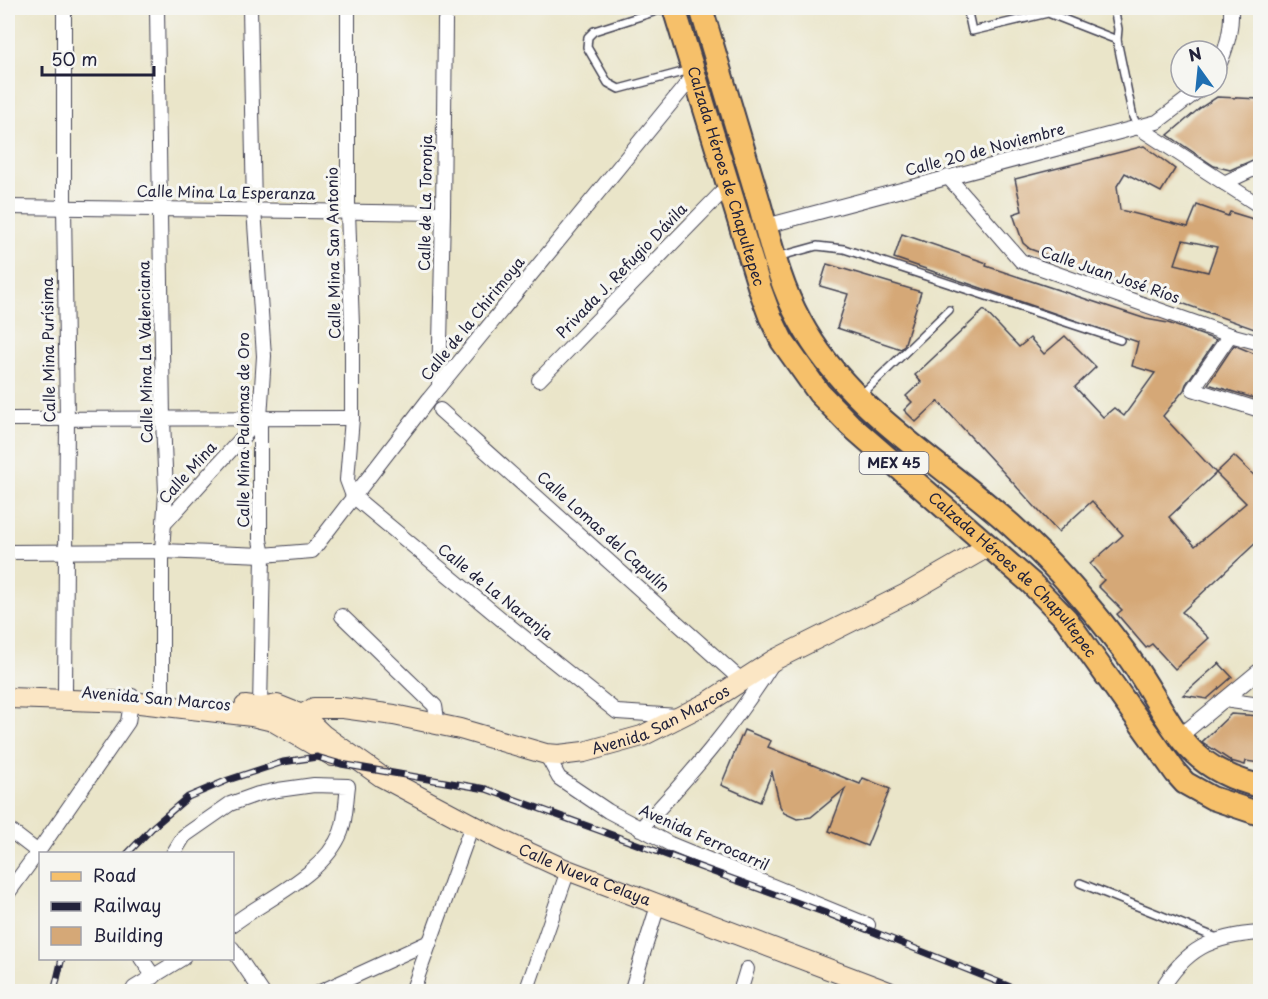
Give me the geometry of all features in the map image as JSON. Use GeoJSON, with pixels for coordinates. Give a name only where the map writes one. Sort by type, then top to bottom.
{"type":"FeatureCollection","features":[{"type":"Feature","properties":{"kind":"main road","name":"Calzada Héroes de Chapultepec"},"geometry":{"type":"LineString","coordinates":[[674,8],[770,316],[782,341],[819,393],[850,425],[1031,583],[1066,619],[1157,748],[1185,783],[1212,798],[1260,814]]}},
{"type":"Feature","properties":{"kind":"main road","name":"Calzada Héroes de Chapultepec"},"geometry":{"type":"LineString","coordinates":[[707,21],[774,258],[801,324],[825,359],[859,398],[1010,524],[1081,596],[1128,656],[1179,737],[1198,756],[1214,769],[1239,781],[1260,786]]}},
{"type":"Feature","properties":{"kind":"main road","name":"Avenida San Marcos"},"geometry":{"type":"LineString","coordinates":[[8,687],[132,698],[252,716],[267,715],[277,705],[302,715],[314,708],[343,708],[394,715],[546,754],[584,752],[642,736],[682,717],[774,660],[906,594],[990,546]]}},
{"type":"Feature","properties":{"kind":"main road","name":"Avenida San Marcos"},"geometry":{"type":"LineString","coordinates":[[8,698],[162,697],[267,715]]}},
{"type":"Feature","properties":{"kind":"main road","name":"Calle Nueva Celaya"},"geometry":{"type":"LineString","coordinates":[[267,715],[329,753],[360,778],[562,868],[855,987]]}},
{"type":"Feature","properties":{"kind":"main road","name":"Calle Nueva Celaya"},"geometry":{"type":"LineString","coordinates":[[302,715],[323,735],[365,767],[540,869],[655,915],[855,987],[889,992]]}},
{"type":"Feature","properties":{"kind":"street","name":"Calle Mina Purísima"},"geometry":{"type":"LineString","coordinates":[[64,8],[63,207],[67,420],[65,691]]}},
{"type":"Feature","properties":{"kind":"street","name":"Calle Mina La Valenciana"},"geometry":{"type":"LineString","coordinates":[[157,8],[166,493],[162,551],[162,697]]}},
{"type":"Feature","properties":{"kind":"street","name":"Calle Mina Palomas de Oro"},"geometry":{"type":"LineString","coordinates":[[250,8],[254,209],[264,356],[260,418],[260,540],[263,555],[267,715]]}},
{"type":"Feature","properties":{"kind":"street","name":"Calle Mina San Antonio"},"geometry":{"type":"LineString","coordinates":[[348,8],[348,211],[352,418],[347,480],[353,496]]}},
{"type":"Feature","properties":{"kind":"street"},"geometry":{"type":"LineString","coordinates":[[1229,39],[1231,8]]}},
{"type":"Feature","properties":{"kind":"street","name":"Calle de La Toronja"},"geometry":{"type":"LineString","coordinates":[[439,387],[445,20]]}},
{"type":"Feature","properties":{"kind":"street","name":"Calle de la Chirimoya"},"geometry":{"type":"LineString","coordinates":[[8,552],[162,551],[263,555],[312,551],[439,387],[694,71]]}},
{"type":"Feature","properties":{"kind":"street","name":"Calle 20 de Noviembre"},"geometry":{"type":"LineString","coordinates":[[766,226],[1157,122],[1187,99]]}},
{"type":"Feature","properties":{"kind":"street"},"geometry":{"type":"LineString","coordinates":[[1138,127],[1260,206]]}},
{"type":"Feature","properties":{"kind":"street"},"geometry":{"type":"LineString","coordinates":[[1224,183],[1260,166]]}},
{"type":"Feature","properties":{"kind":"street","name":"Calle Juan José Ríos"},"geometry":{"type":"LineString","coordinates":[[948,177],[1021,261],[1230,334],[1260,342]]}},
{"type":"Feature","properties":{"kind":"street","name":"Privada J. Refugio Dávila"},"geometry":{"type":"LineString","coordinates":[[538,380],[728,186]]}},
{"type":"Feature","properties":{"kind":"street","name":"Calle Mina La Esperanza"},"geometry":{"type":"LineString","coordinates":[[8,207],[443,213]]}},
{"type":"Feature","properties":{"kind":"street"},"geometry":{"type":"LineString","coordinates":[[1230,334],[1193,389],[1260,410]]}},
{"type":"Feature","properties":{"kind":"street","name":"Calle Lomas del Capulín"},"geometry":{"type":"LineString","coordinates":[[440,410],[732,669],[741,680]]}},
{"type":"Feature","properties":{"kind":"street","name":"Calle Mina"},"geometry":{"type":"LineString","coordinates":[[165,523],[260,418]]}},
{"type":"Feature","properties":{"kind":"street"},"geometry":{"type":"LineString","coordinates":[[8,419],[352,418]]}},
{"type":"Feature","properties":{"kind":"street","name":"Calle de La Naranja"},"geometry":{"type":"LineString","coordinates":[[353,496],[617,712],[682,717]]}},
{"type":"Feature","properties":{"kind":"street"},"geometry":{"type":"LineString","coordinates":[[342,616],[435,706],[438,725]]}},
{"type":"Feature","properties":{"kind":"street"},"geometry":{"type":"LineString","coordinates":[[640,829],[684,782],[755,691],[774,660]]}},
{"type":"Feature","properties":{"kind":"street"},"geometry":{"type":"LineString","coordinates":[[1179,737],[1260,670]]}},
{"type":"Feature","properties":{"kind":"street"},"geometry":{"type":"LineString","coordinates":[[8,893],[128,722],[132,698]]}},
{"type":"Feature","properties":{"kind":"street"},"geometry":{"type":"LineString","coordinates":[[1224,700],[1260,705]]}},
{"type":"Feature","properties":{"kind":"street","name":"Avenida Ferrocarril"},"geometry":{"type":"LineString","coordinates":[[546,754],[559,778],[608,811],[640,829],[681,849],[868,925]]}},
{"type":"Feature","properties":{"kind":"street"},"geometry":{"type":"LineString","coordinates":[[174,852],[184,836],[231,804],[258,794],[278,790],[314,785],[348,786],[341,831],[328,855],[306,876],[234,924]]}},
{"type":"Feature","properties":{"kind":"street"},"geometry":{"type":"LineString","coordinates":[[8,829],[38,852]]}},
{"type":"Feature","properties":{"kind":"street"},"geometry":{"type":"LineString","coordinates":[[412,992],[471,829]]}},
{"type":"Feature","properties":{"kind":"street"},"geometry":{"type":"LineString","coordinates":[[526,992],[565,879]]}},
{"type":"Feature","properties":{"kind":"street"},"geometry":{"type":"LineString","coordinates":[[631,992],[655,915]]}},
{"type":"Feature","properties":{"kind":"street"},"geometry":{"type":"LineString","coordinates":[[1160,992],[1180,963],[1201,947],[1218,939],[1260,933]]}},
{"type":"Feature","properties":{"kind":"street"},"geometry":{"type":"LineString","coordinates":[[320,992],[429,942]]}},
{"type":"Feature","properties":{"kind":"street"},"geometry":{"type":"LineString","coordinates":[[234,951],[262,992]]}},
{"type":"Feature","properties":{"kind":"street"},"geometry":{"type":"LineString","coordinates":[[142,960],[154,977]]}},
{"type":"Feature","properties":{"kind":"street"},"geometry":{"type":"LineString","coordinates":[[134,990],[180,960]]}},
{"type":"Feature","properties":{"kind":"street"},"geometry":{"type":"LineString","coordinates":[[740,992],[747,969]]}},
{"type":"Feature","properties":{"kind":"lane"},"geometry":{"type":"LineString","coordinates":[[666,8],[594,31],[588,37],[587,47],[608,83],[619,89],[694,71]]}},
{"type":"Feature","properties":{"kind":"lane"},"geometry":{"type":"LineString","coordinates":[[967,8],[972,32],[1048,12]]}},
{"type":"Feature","properties":{"kind":"lane"},"geometry":{"type":"LineString","coordinates":[[1041,8],[1117,40]]}},
{"type":"Feature","properties":{"kind":"lane"},"geometry":{"type":"LineString","coordinates":[[1114,8],[1118,29],[1117,40],[1133,117],[1138,127]]}},
{"type":"Feature","properties":{"kind":"lane"},"geometry":{"type":"LineString","coordinates":[[774,258],[817,246],[844,249],[1120,340]]}},
{"type":"Feature","properties":{"kind":"lane"},"geometry":{"type":"LineString","coordinates":[[859,398],[949,310]]}},
{"type":"Feature","properties":{"kind":"lane"},"geometry":{"type":"LineString","coordinates":[[1080,883],[1218,939]]}},
{"type":"Feature","properties":{"kind":"building"},"geometry":{"type":"Polygon","coordinates":[[[1214,99],[1260,99],[1260,157],[1230,170],[1214,166],[1168,135],[1214,99]]]}},
{"type":"Feature","properties":{"kind":"building"},"geometry":{"type":"Polygon","coordinates":[[[1144,146],[1175,169],[1161,192],[1125,173],[1117,186],[1120,210],[1188,227],[1197,205],[1228,216],[1230,212],[1260,221],[1260,331],[1030,249],[1023,243],[1013,214],[1022,211],[1015,179],[1144,146]],[[1183,240],[1175,264],[1208,272],[1217,247],[1183,240]]]}},
{"type":"Feature","properties":{"kind":"building"},"geometry":{"type":"Polygon","coordinates":[[[902,234],[987,263],[986,266],[1216,340],[1184,390],[1163,416],[1216,473],[1234,456],[1260,481],[1260,539],[1182,612],[1209,638],[1175,669],[1152,644],[1146,648],[1117,614],[1122,610],[1098,586],[1104,580],[1090,564],[1123,535],[1092,501],[1058,532],[938,401],[916,422],[904,410],[912,402],[906,396],[921,382],[915,375],[984,310],[1019,347],[1030,338],[1044,354],[1065,336],[1096,367],[1075,387],[1103,417],[1114,408],[1124,416],[1155,373],[1132,366],[1138,342],[894,258],[902,234]],[[1216,473],[1169,517],[1195,546],[1246,503],[1216,473]]]}},
{"type":"Feature","properties":{"kind":"building"},"geometry":{"type":"Polygon","coordinates":[[[827,264],[921,292],[904,346],[901,349],[837,328],[848,294],[820,286],[827,264]]]}},
{"type":"Feature","properties":{"kind":"building"},"geometry":{"type":"Polygon","coordinates":[[[1234,345],[1260,356],[1260,400],[1208,384],[1234,345]]]}},
{"type":"Feature","properties":{"kind":"building"},"geometry":{"type":"Polygon","coordinates":[[[1219,663],[1232,677],[1207,699],[1183,695],[1219,663]]]}},
{"type":"Feature","properties":{"kind":"building"},"geometry":{"type":"Polygon","coordinates":[[[1231,714],[1260,716],[1260,763],[1246,761],[1245,765],[1231,761],[1202,742],[1231,714]]]}},
{"type":"Feature","properties":{"kind":"building"},"geometry":{"type":"Polygon","coordinates":[[[744,730],[771,741],[768,747],[860,784],[863,778],[890,789],[867,846],[829,831],[845,789],[811,817],[797,819],[784,813],[780,806],[772,772],[760,802],[721,785],[744,730]]]}},
{"type":"Feature","properties":{"kind":"railway"},"geometry":{"type":"LineString","coordinates":[[129,852],[154,826],[188,797],[228,780],[283,762],[317,757],[341,764],[486,789],[834,916],[1023,992]]}},
{"type":"Feature","properties":{"kind":"railway"},"geometry":{"type":"LineString","coordinates":[[54,992],[62,960]]}}]}
